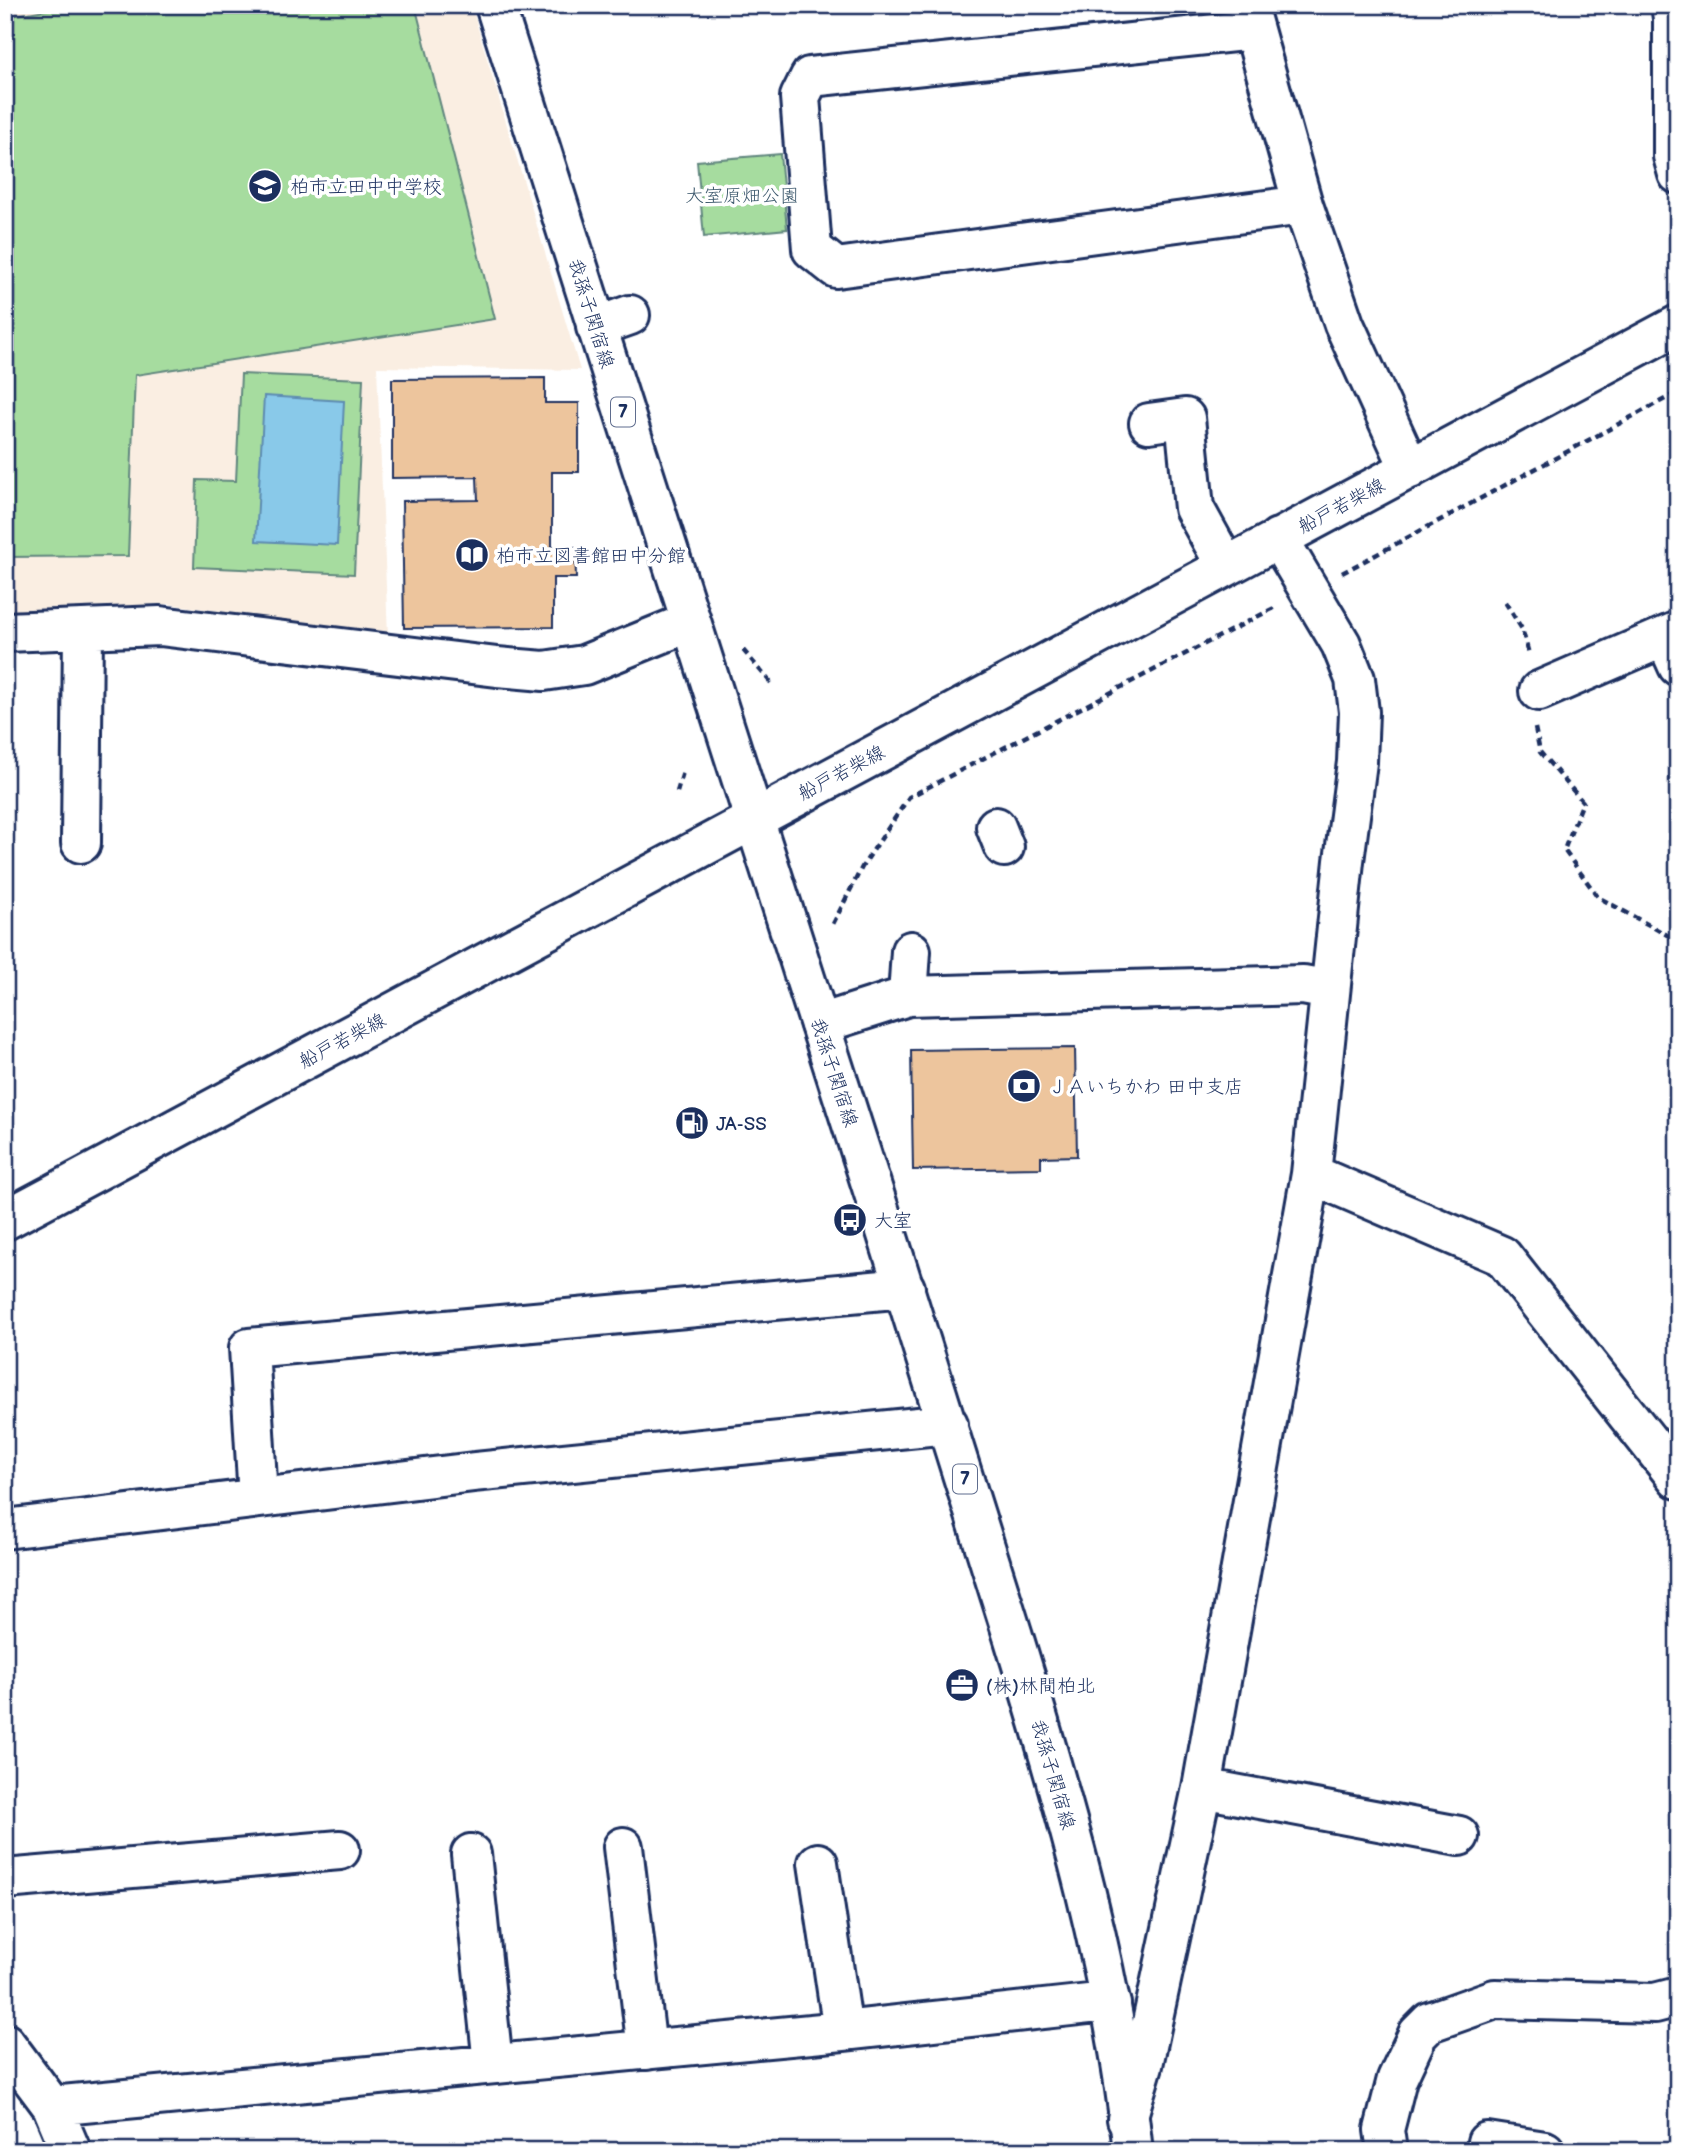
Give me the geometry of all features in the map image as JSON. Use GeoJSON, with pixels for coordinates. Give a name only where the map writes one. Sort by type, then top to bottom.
{"type":"FeatureCollection","features":[{"type":"Feature","properties":{"kind":"street","name":"我孫子関宿線"},"geometry":{"type":"LineString","coordinates":[[495,5],[613,321],[690,622],[905,1288],[1047,1748],[1080,1867],[1111,2004],[1131,2133]]}},
{"type":"Feature","properties":{"kind":"street"},"geometry":{"type":"LineString","coordinates":[[1671,5],[1673,156],[1678,174]]}},
{"type":"Feature","properties":{"kind":"street"},"geometry":{"type":"LineString","coordinates":[[1303,205],[836,268],[813,249],[800,97],[810,77],[1250,17],[1303,205],[1344,324],[1410,469]]}},
{"type":"Feature","properties":{"kind":"street","name":"船戸若柴線"},"geometry":{"type":"LineString","coordinates":[[5,1220],[1678,325]]}},
{"type":"Feature","properties":{"kind":"street"},"geometry":{"type":"LineString","coordinates":[[1149,424],[1185,418],[1194,508],[1226,566]]}},
{"type":"Feature","properties":{"kind":"street"},"geometry":{"type":"LineString","coordinates":[[1116,2151],[1131,2133],[1202,1788],[1311,1174],[1357,762],[1359,712],[1355,679],[1341,644],[1278,538]]}},
{"type":"Feature","properties":{"kind":"street"},"geometry":{"type":"LineString","coordinates":[[5,632],[160,626],[544,671],[584,665],[690,622]]}},
{"type":"Feature","properties":{"kind":"street"},"geometry":{"type":"LineString","coordinates":[[81,843],[83,629]]}},
{"type":"Feature","properties":{"kind":"street"},"geometry":{"type":"LineString","coordinates":[[1539,691],[1673,644]]}},
{"type":"Feature","properties":{"kind":"street"},"geometry":{"type":"LineString","coordinates":[[908,996],[911,951]]}},
{"type":"Feature","properties":{"kind":"street"},"geometry":{"type":"LineString","coordinates":[[820,1024],[908,996],[1007,979],[1108,975],[1303,985],[1330,990]]}},
{"type":"Feature","properties":{"kind":"street"},"geometry":{"type":"LineString","coordinates":[[1311,1174],[1502,1256],[1678,1479]]}},
{"type":"Feature","properties":{"kind":"street"},"geometry":{"type":"LineString","coordinates":[[258,1498],[249,1348],[905,1288]]}},
{"type":"Feature","properties":{"kind":"street"},"geometry":{"type":"LineString","coordinates":[[5,1529],[474,1472],[948,1424]]}},
{"type":"Feature","properties":{"kind":"street"},"geometry":{"type":"LineString","coordinates":[[1202,1788],[1459,1836]]}},
{"type":"Feature","properties":{"kind":"street"},"geometry":{"type":"LineString","coordinates":[[623,1847],[647,2050]]}},
{"type":"Feature","properties":{"kind":"street"},"geometry":{"type":"LineString","coordinates":[[5,1879],[340,1850]]}},
{"type":"Feature","properties":{"kind":"street"},"geometry":{"type":"LineString","coordinates":[[471,1854],[493,2064]]}},
{"type":"Feature","properties":{"kind":"street"},"geometry":{"type":"LineString","coordinates":[[818,1863],[843,2031]]}},
{"type":"Feature","properties":{"kind":"street"},"geometry":{"type":"LineString","coordinates":[[1387,2151],[1384,2130],[1397,2079],[1418,2034],[1430,2022],[1495,1999],[1655,2003],[1678,1997]]}},
{"type":"Feature","properties":{"kind":"street"},"geometry":{"type":"LineString","coordinates":[[52,2106],[843,2031],[1089,2004],[1111,2004]]}},
{"type":"Feature","properties":{"kind":"street"},"geometry":{"type":"LineString","coordinates":[[5,2043],[52,2106],[71,2151]]}},
{"type":"Feature","properties":{"kind":"street"},"geometry":{"type":"LineString","coordinates":[[1487,2142],[1545,2151]]}},
{"type":"Feature","properties":{"kind":"path"},"geometry":{"type":"LineString","coordinates":[[1338,575],[1678,392]]}},
{"type":"Feature","properties":{"kind":"path"},"geometry":{"type":"LineString","coordinates":[[1505,602],[1522,629],[1539,691],[1534,730],[1540,752],[1583,802],[1564,850],[1598,897],[1678,941]]}},
{"type":"Feature","properties":{"kind":"path"},"geometry":{"type":"LineString","coordinates":[[833,924],[862,867],[909,797],[1279,606]]}},
{"type":"Feature","properties":{"kind":"path"},"geometry":{"type":"LineString","coordinates":[[677,792],[683,772]]}},
{"type":"Feature","properties":{"kind":"shaded area","name":"柏市立田中中学校"},"geometry":{"type":"Polygon","coordinates":[[[5,5],[471,5],[580,370],[377,367],[388,635],[169,604],[5,611],[5,5]]]}},
{"type":"Feature","properties":{"kind":"green space","name":"柏市立田中中学校"},"geometry":{"type":"Polygon","coordinates":[[[73,5],[415,5],[495,319],[135,375],[128,556],[5,557],[5,17],[73,5]]]}},
{"type":"Feature","properties":{"kind":"green space","name":"大室原畑公園"},"geometry":{"type":"Polygon","coordinates":[[[780,154],[787,229],[704,237],[697,161],[780,154]]]}},
{"type":"Feature","properties":{"kind":"green space"},"geometry":{"type":"Polygon","coordinates":[[[241,374],[363,379],[354,574],[194,567],[197,480],[236,481],[241,374]]]}},
{"type":"Feature","properties":{"kind":"water"},"geometry":{"type":"Polygon","coordinates":[[[264,396],[344,401],[337,545],[256,541],[264,396]]]}},
{"type":"Feature","properties":{"kind":"building"},"geometry":{"type":"Polygon","coordinates":[[[545,378],[545,403],[579,403],[579,472],[552,472],[552,547],[575,547],[576,578],[553,578],[553,627],[404,628],[402,501],[478,500],[477,477],[392,478],[392,379],[545,378]]]}},
{"type":"Feature","properties":{"kind":"building","name":"ＪＡいちかわ 田中支店"},"geometry":{"type":"Polygon","coordinates":[[[1075,1048],[1077,1156],[1041,1157],[1041,1168],[913,1170],[911,1050],[1075,1048]]]}},
{"type":"Feature","properties":{"kind":"place","name":"柏市立田中中学校"},"geometry":{"type":"Point","coordinates":[265,186]}},
{"type":"Feature","properties":{"kind":"place","name":"柏市立図書館田中分館"},"geometry":{"type":"Point","coordinates":[472,555]}},
{"type":"Feature","properties":{"kind":"place","name":"ＪＡいちかわ 田中支店"},"geometry":{"type":"Point","coordinates":[1024,1086]}},
{"type":"Feature","properties":{"kind":"place","name":"JA-SS"},"geometry":{"type":"Point","coordinates":[692,1123]}},
{"type":"Feature","properties":{"kind":"place","name":"大室"},"geometry":{"type":"Point","coordinates":[850,1220]}},
{"type":"Feature","properties":{"kind":"place","name":"(株)林間柏北"},"geometry":{"type":"Point","coordinates":[962,1685]}}]}
